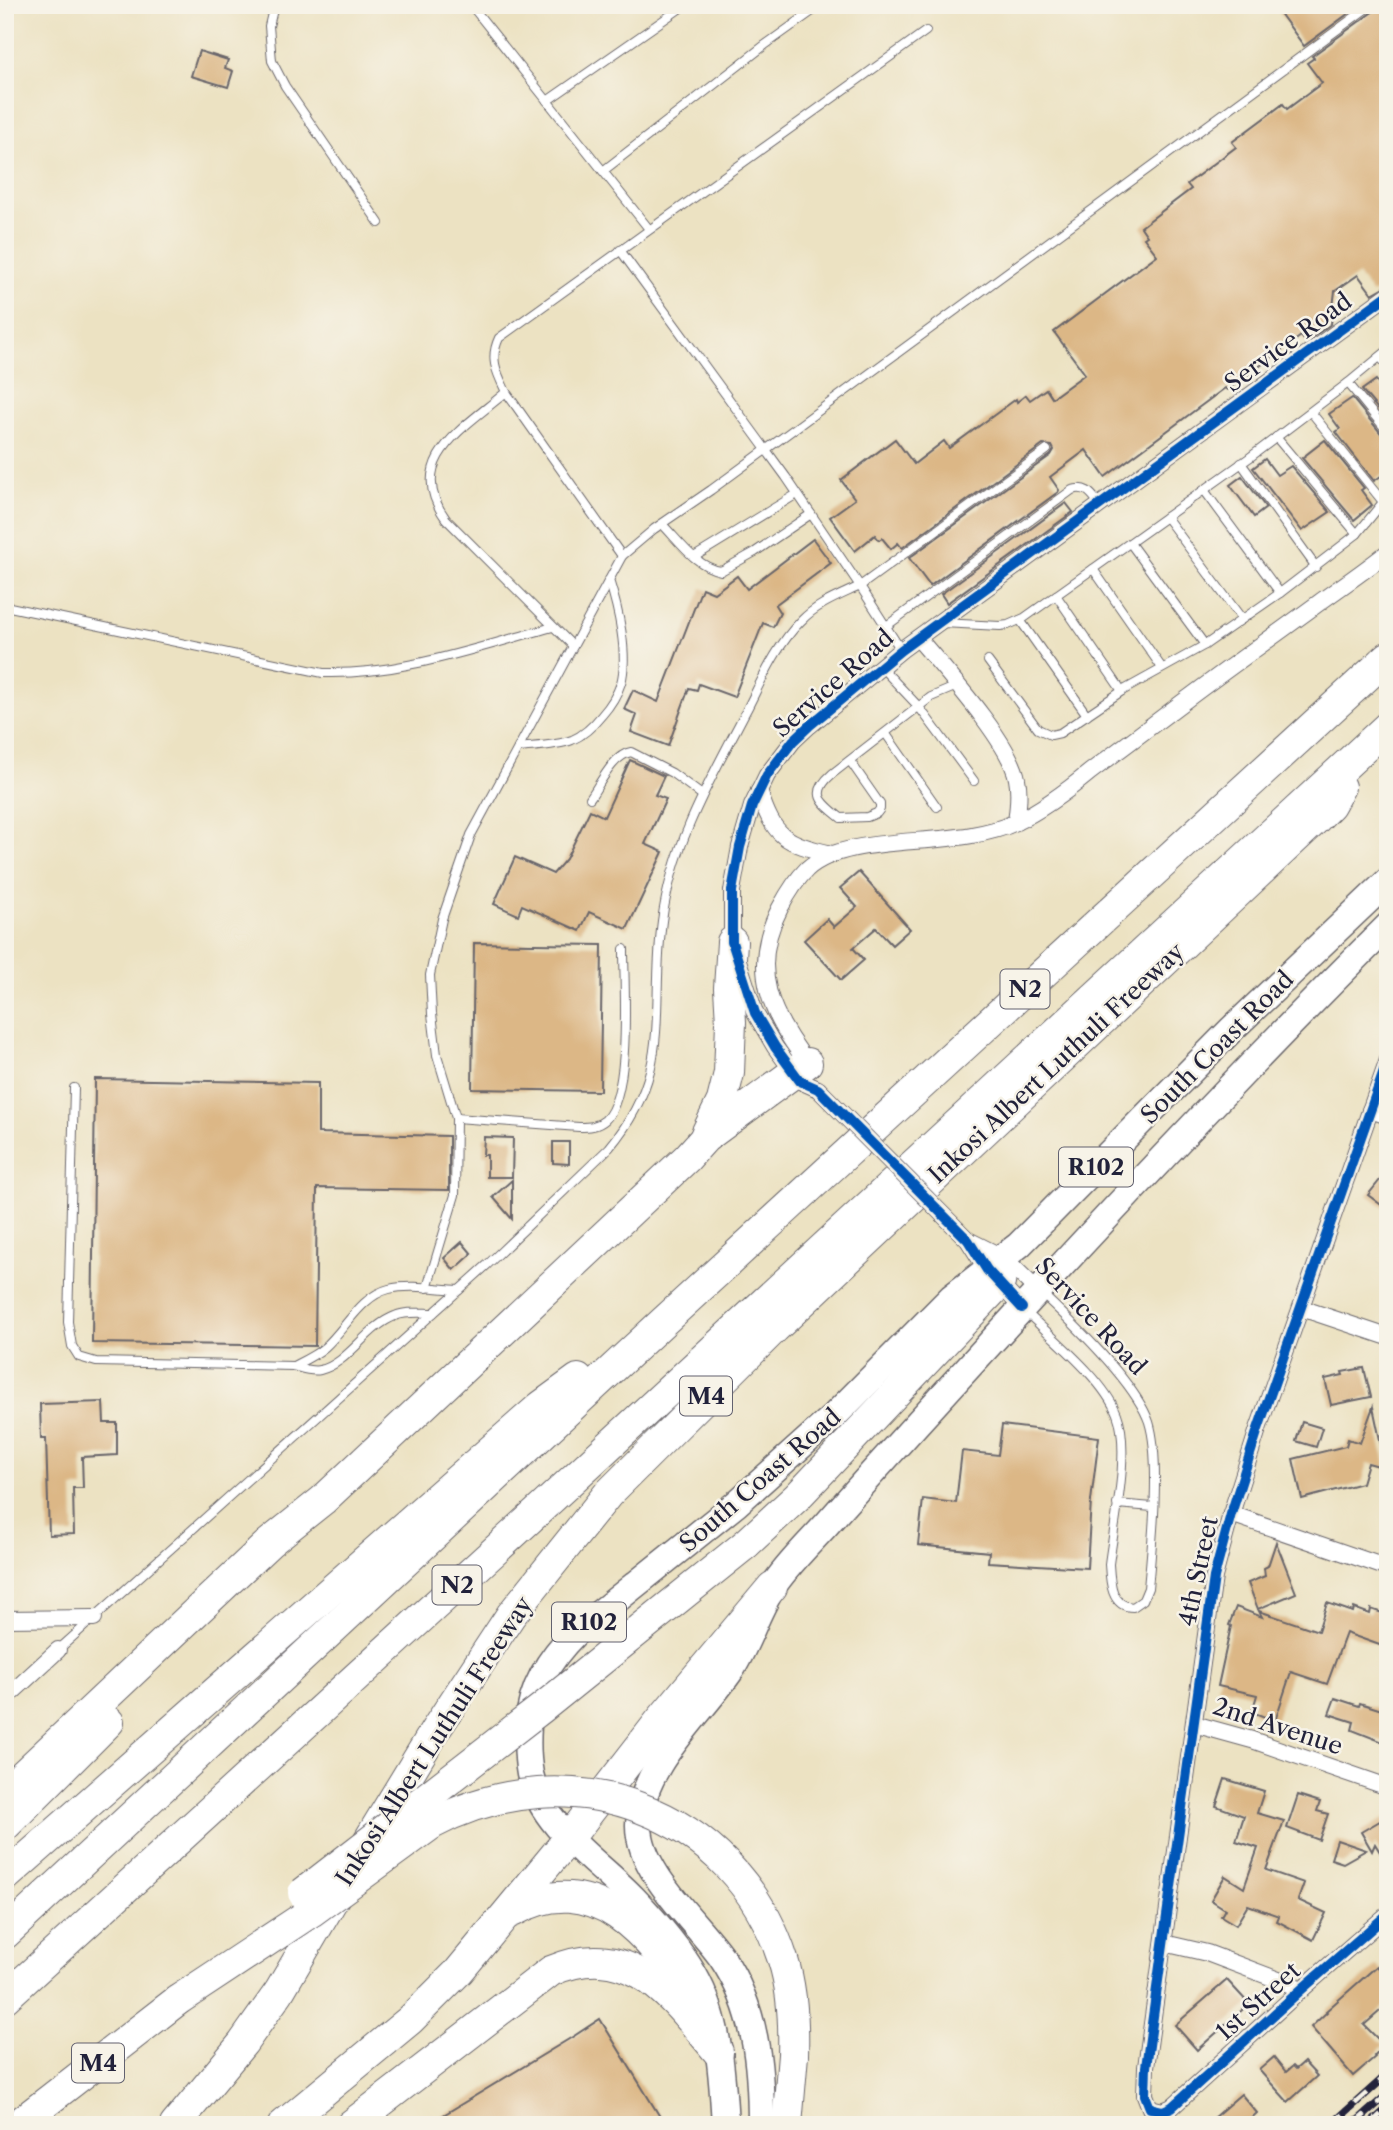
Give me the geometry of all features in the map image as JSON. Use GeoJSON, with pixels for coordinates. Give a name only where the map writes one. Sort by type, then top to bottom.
{"type":"FeatureCollection","features":[{"type":"Feature","properties":{"kind":"highway","name":"N2"},"geometry":{"type":"LineString","coordinates":[[5,1934],[663,1322],[1388,657]]}},
{"type":"Feature","properties":{"kind":"highway","name":"N2"},"geometry":{"type":"LineString","coordinates":[[5,1998],[534,1515],[1388,726]]}},
{"type":"Feature","properties":{"kind":"highway","name":"Inkosi Albert Luthuli Freeway"},"geometry":{"type":"LineString","coordinates":[[175,2125],[243,2043],[279,1992],[436,1730],[511,1615],[608,1494],[775,1328],[1316,819],[1337,794],[1346,763]]}},
{"type":"Feature","properties":{"kind":"highway"},"geometry":{"type":"LineString","coordinates":[[705,1138],[722,1101],[729,1073],[732,942]]}},
{"type":"Feature","properties":{"kind":"highway"},"geometry":{"type":"LineString","coordinates":[[5,1792],[269,1543],[300,1515],[323,1500],[705,1138],[806,1075]]}},
{"type":"Feature","properties":{"kind":"highway"},"geometry":{"type":"LineString","coordinates":[[178,2000],[287,1905],[542,1708],[746,1544],[836,1457],[969,1314],[997,1270]]}},
{"type":"Feature","properties":{"kind":"highway"},"geometry":{"type":"LineString","coordinates":[[5,1877],[541,1406],[663,1322]]}},
{"type":"Feature","properties":{"kind":"highway"},"geometry":{"type":"LineString","coordinates":[[5,1826],[281,1549],[323,1500]]}},
{"type":"Feature","properties":{"kind":"highway"},"geometry":{"type":"LineString","coordinates":[[283,2125],[410,2020],[459,1971],[569,1838],[659,1722],[772,1587]]}},
{"type":"Feature","properties":{"kind":"highway"},"geometry":{"type":"LineString","coordinates":[[178,2000],[311,1912],[432,1824],[454,1812],[481,1802],[542,1791],[575,1792],[623,1801],[661,1817],[698,1841],[731,1870],[754,1900],[770,1928],[783,1959],[792,2001],[793,2055],[787,2125]]}},
{"type":"Feature","properties":{"kind":"highway"},"geometry":{"type":"LineString","coordinates":[[506,1915],[535,1901],[556,1896],[571,1896],[605,1906],[630,1922],[649,1941],[716,2040]]}},
{"type":"Feature","properties":{"kind":"highway"},"geometry":{"type":"LineString","coordinates":[[351,2125],[551,1971],[582,1960],[609,1961],[645,1976],[716,2040]]}},
{"type":"Feature","properties":{"kind":"highway","name":"M4"},"geometry":{"type":"LineString","coordinates":[[17,2125],[178,2000]]}},
{"type":"Feature","properties":{"kind":"highway"},"geometry":{"type":"LineString","coordinates":[[311,2125],[379,2064],[410,2020]]}},
{"type":"Feature","properties":{"kind":"main road","name":"South Coast Road"},"geometry":{"type":"LineString","coordinates":[[725,2125],[716,2040],[707,2002],[682,1955],[634,1899],[569,1838],[537,1793],[530,1774],[527,1744],[532,1697],[539,1680],[558,1650],[575,1633],[736,1504],[833,1417],[953,1297],[997,1270],[1233,1029],[1388,881]]}},
{"type":"Feature","properties":{"kind":"main road","name":"South Coast Road"},"geometry":{"type":"LineString","coordinates":[[761,2125],[762,2084],[758,2045],[745,2002],[723,1959],[648,1860],[639,1836],[644,1793],[680,1737],[732,1668],[772,1587],[1030,1299],[1169,1150],[1379,935]]}},
{"type":"Feature","properties":{"kind":"street","name":"Service Road"},"geometry":{"type":"LineString","coordinates":[[1030,1299],[997,1270],[806,1075],[775,1047],[755,1013],[732,942],[732,891],[740,847],[752,806],[767,775],[793,741],[901,650],[1386,299]]}},
{"type":"Feature","properties":{"kind":"street","name":"Service Road"},"geometry":{"type":"LineString","coordinates":[[760,791],[768,816],[784,837],[796,844],[832,853],[947,840],[1000,829],[1053,801],[1181,703],[1388,552]]}},
{"type":"Feature","properties":{"kind":"street","name":"Service Road"},"geometry":{"type":"LineString","coordinates":[[918,638],[994,734],[1013,763],[1018,797],[1016,822]]}},
{"type":"Feature","properties":{"kind":"street","name":"Service Road"},"geometry":{"type":"LineString","coordinates":[[806,1075],[772,1008],[764,969],[765,948],[771,925],[785,898],[808,869],[832,853]]}},
{"type":"Feature","properties":{"kind":"street","name":"4th Street"},"geometry":{"type":"LineString","coordinates":[[1154,2110],[1147,2101],[1145,2088],[1208,1611],[1231,1514],[1388,1060]]}},
{"type":"Feature","properties":{"kind":"street"},"geometry":{"type":"LineString","coordinates":[[1370,1110],[1388,1116]]}},
{"type":"Feature","properties":{"kind":"street","name":"Service Road"},"geometry":{"type":"LineString","coordinates":[[997,1270],[1030,1299]]}},
{"type":"Feature","properties":{"kind":"street"},"geometry":{"type":"LineString","coordinates":[[1301,1308],[1388,1337]]}},
{"type":"Feature","properties":{"kind":"street"},"geometry":{"type":"LineString","coordinates":[[1231,1514],[1388,1567]]}},
{"type":"Feature","properties":{"kind":"street"},"geometry":{"type":"LineString","coordinates":[[5,1619],[94,1618]]}},
{"type":"Feature","properties":{"kind":"street"},"geometry":{"type":"LineString","coordinates":[[5,1699],[58,1650]]}},
{"type":"Feature","properties":{"kind":"street","name":"2nd Avenue"},"geometry":{"type":"LineString","coordinates":[[1194,1724],[1252,1740],[1388,1787]]}},
{"type":"Feature","properties":{"kind":"street","name":"1st Street"},"geometry":{"type":"LineString","coordinates":[[1154,2110],[1163,2111],[1172,2107],[1388,1914]]}},
{"type":"Feature","properties":{"kind":"street"},"geometry":{"type":"LineString","coordinates":[[1164,1943],[1206,1952],[1302,1989]]}},
{"type":"Feature","properties":{"kind":"lane"},"geometry":{"type":"LineString","coordinates":[[274,5],[269,26],[272,61],[285,86],[379,223]]}},
{"type":"Feature","properties":{"kind":"lane"},"geometry":{"type":"LineString","coordinates":[[471,5],[649,229]]}},
{"type":"Feature","properties":{"kind":"lane"},"geometry":{"type":"LineString","coordinates":[[547,101],[685,5]]}},
{"type":"Feature","properties":{"kind":"lane"},"geometry":{"type":"LineString","coordinates":[[603,171],[765,45],[821,5]]}},
{"type":"Feature","properties":{"kind":"lane"},"geometry":{"type":"LineString","coordinates":[[427,1288],[455,1195],[456,1118],[437,1055],[432,1014],[430,975],[435,944],[471,835],[622,556],[1371,5]]}},
{"type":"Feature","properties":{"kind":"lane"},"geometry":{"type":"LineString","coordinates":[[622,556],[506,392],[493,362],[499,338],[926,32]]}},
{"type":"Feature","properties":{"kind":"lane"},"geometry":{"type":"LineString","coordinates":[[620,250],[797,494],[901,650]]}},
{"type":"Feature","properties":{"kind":"lane"},"geometry":{"type":"LineString","coordinates":[[939,623],[1000,626],[1020,620],[1311,412],[1388,350]]}},
{"type":"Feature","properties":{"kind":"lane"},"geometry":{"type":"LineString","coordinates":[[1380,357],[1388,366]]}},
{"type":"Feature","properties":{"kind":"lane"},"geometry":{"type":"LineString","coordinates":[[1348,383],[1388,432]]}},
{"type":"Feature","properties":{"kind":"lane"},"geometry":{"type":"LineString","coordinates":[[506,392],[447,443],[434,464],[430,485],[433,498],[446,519],[573,646]]}},
{"type":"Feature","properties":{"kind":"lane"},"geometry":{"type":"LineString","coordinates":[[988,661],[1041,732],[1051,735],[1060,733],[1122,691],[1205,645],[1316,566],[1357,534],[1385,499],[1311,412]]}},
{"type":"Feature","properties":{"kind":"lane"},"geometry":{"type":"LineString","coordinates":[[1276,437],[1357,534]]}},
{"type":"Feature","properties":{"kind":"lane"},"geometry":{"type":"LineString","coordinates":[[58,1650],[459,1290],[609,1148],[636,1111],[652,1072],[662,919],[684,835],[702,795],[790,632],[823,604],[860,586],[1047,450]]}},
{"type":"Feature","properties":{"kind":"lane"},"geometry":{"type":"LineString","coordinates":[[1241,463],[1316,566]]}},
{"type":"Feature","properties":{"kind":"lane"},"geometry":{"type":"LineString","coordinates":[[885,627],[1072,490],[1088,490],[1100,505]]}},
{"type":"Feature","properties":{"kind":"lane"},"geometry":{"type":"LineString","coordinates":[[1204,490],[1280,593]]}},
{"type":"Feature","properties":{"kind":"lane"},"geometry":{"type":"LineString","coordinates":[[694,557],[797,494]]}},
{"type":"Feature","properties":{"kind":"lane"},"geometry":{"type":"LineString","coordinates":[[662,524],[694,557],[710,568],[725,570],[811,514]]}},
{"type":"Feature","properties":{"kind":"lane"},"geometry":{"type":"LineString","coordinates":[[1166,517],[1242,619]]}},
{"type":"Feature","properties":{"kind":"lane"},"geometry":{"type":"LineString","coordinates":[[1130,543],[1205,645]]}},
{"type":"Feature","properties":{"kind":"lane"},"geometry":{"type":"LineString","coordinates":[[1093,569],[1162,668]]}},
{"type":"Feature","properties":{"kind":"lane"},"geometry":{"type":"LineString","coordinates":[[518,748],[555,744],[576,738],[591,728],[613,701],[620,685],[623,662],[617,608],[609,580]]}},
{"type":"Feature","properties":{"kind":"lane"},"geometry":{"type":"LineString","coordinates":[[1056,595],[1122,691]]}},
{"type":"Feature","properties":{"kind":"lane"},"geometry":{"type":"LineString","coordinates":[[5,606],[323,673],[355,674],[393,670],[553,627]]}},
{"type":"Feature","properties":{"kind":"lane"},"geometry":{"type":"LineString","coordinates":[[1020,620],[1087,715]]}},
{"type":"Feature","properties":{"kind":"lane"},"geometry":{"type":"LineString","coordinates":[[882,668],[919,707],[974,781]]}},
{"type":"Feature","properties":{"kind":"lane"},"geometry":{"type":"LineString","coordinates":[[850,761],[880,804],[880,809],[873,815],[842,818],[819,796],[820,788],[825,780],[931,697],[957,686]]}},
{"type":"Feature","properties":{"kind":"lane"},"geometry":{"type":"LineString","coordinates":[[886,734],[937,807]]}},
{"type":"Feature","properties":{"kind":"lane"},"geometry":{"type":"LineString","coordinates":[[590,798],[616,761],[625,753],[631,752],[672,773],[702,795]]}},
{"type":"Feature","properties":{"kind":"lane"},"geometry":{"type":"LineString","coordinates":[[456,1118],[585,1127],[596,1126],[605,1120],[616,1102],[623,1062],[624,948]]}},
{"type":"Feature","properties":{"kind":"lane"},"geometry":{"type":"LineString","coordinates":[[74,1088],[68,1322],[76,1354],[84,1360],[293,1366],[315,1370],[330,1367],[387,1320],[401,1314],[433,1313]]}},
{"type":"Feature","properties":{"kind":"lane"},"geometry":{"type":"LineString","coordinates":[[293,1366],[327,1345],[362,1307],[379,1293],[390,1289],[459,1290]]}},
{"type":"Feature","properties":{"kind":"lane","name":"Service Road"},"geometry":{"type":"LineString","coordinates":[[1030,1299],[1101,1354],[1144,1411],[1153,1442],[1152,1530],[1146,1594],[1133,1608],[1115,1598],[1110,1578],[1122,1457],[1122,1436],[1117,1413],[1100,1386],[1030,1299]]}},
{"type":"Feature","properties":{"kind":"lane"},"geometry":{"type":"LineString","coordinates":[[1117,1504],[1153,1507]]}},
{"type":"Feature","properties":{"kind":"building"},"geometry":{"type":"Polygon","coordinates":[[[1274,5],[1360,5],[1304,46],[1274,5]]]}},
{"type":"Feature","properties":{"kind":"building"},"geometry":{"type":"Polygon","coordinates":[[[1377,5],[1388,5],[1388,285],[1372,294],[1358,275],[1335,291],[1331,324],[1306,342],[1301,336],[1227,390],[1225,388],[1105,477],[1086,450],[1050,477],[1058,492],[930,586],[909,558],[1051,455],[1054,450],[1052,446],[1043,445],[902,548],[898,543],[891,549],[882,538],[879,540],[875,535],[855,551],[830,517],[855,499],[841,480],[895,439],[914,464],[944,441],[949,448],[1016,399],[1017,402],[1026,395],[1030,400],[1046,389],[1052,398],[1085,374],[1054,332],[1157,255],[1144,238],[1147,236],[1141,227],[1191,189],[1187,184],[1236,147],[1232,142],[1283,104],[1287,109],[1322,83],[1307,63],[1314,58],[1312,56],[1375,10],[1377,5]]]}},
{"type":"Feature","properties":{"kind":"building"},"geometry":{"type":"Polygon","coordinates":[[[199,51],[228,60],[225,68],[233,71],[228,87],[191,76],[199,51]]]}},
{"type":"Feature","properties":{"kind":"building"},"geometry":{"type":"Polygon","coordinates":[[[1376,380],[1388,396],[1388,421],[1362,390],[1376,380]]]}},
{"type":"Feature","properties":{"kind":"building"},"geometry":{"type":"Polygon","coordinates":[[[1352,398],[1383,436],[1388,438],[1388,471],[1374,481],[1336,432],[1340,429],[1329,414],[1352,398]]]}},
{"type":"Feature","properties":{"kind":"building"},"geometry":{"type":"Polygon","coordinates":[[[1325,440],[1364,488],[1361,490],[1372,505],[1354,520],[1302,458],[1325,440]]]}},
{"type":"Feature","properties":{"kind":"building"},"geometry":{"type":"Polygon","coordinates":[[[1265,459],[1277,475],[1291,466],[1330,512],[1302,531],[1253,468],[1265,459]]]}},
{"type":"Feature","properties":{"kind":"building"},"geometry":{"type":"Polygon","coordinates":[[[1242,476],[1266,508],[1254,517],[1230,485],[1242,476]]]}},
{"type":"Feature","properties":{"kind":"building"},"geometry":{"type":"Polygon","coordinates":[[[1066,503],[1073,512],[947,603],[941,594],[1066,503]]]}},
{"type":"Feature","properties":{"kind":"building"},"geometry":{"type":"Polygon","coordinates":[[[813,539],[831,563],[775,605],[780,613],[773,627],[763,623],[734,697],[699,684],[697,690],[689,688],[668,746],[631,732],[637,715],[624,709],[633,690],[658,702],[702,588],[714,593],[737,576],[747,589],[813,539]]]}},
{"type":"Feature","properties":{"kind":"building"},"geometry":{"type":"Polygon","coordinates":[[[630,760],[664,776],[655,795],[666,799],[645,844],[663,852],[627,929],[589,912],[580,931],[522,905],[518,915],[494,904],[515,857],[553,874],[566,859],[590,810],[604,817],[630,760]]]}},
{"type":"Feature","properties":{"kind":"building"},"geometry":{"type":"Polygon","coordinates":[[[859,872],[910,929],[892,945],[876,928],[853,948],[864,960],[841,980],[804,940],[827,919],[834,927],[857,907],[840,888],[859,872]]]}},
{"type":"Feature","properties":{"kind":"building"},"geometry":{"type":"Polygon","coordinates":[[[474,943],[602,945],[600,1091],[472,1089],[474,943]]]}},
{"type":"Feature","properties":{"kind":"building"},"geometry":{"type":"Polygon","coordinates":[[[95,1079],[318,1083],[318,1133],[449,1136],[449,1190],[317,1188],[315,1346],[92,1343],[95,1079]]]}},
{"type":"Feature","properties":{"kind":"building"},"geometry":{"type":"Polygon","coordinates":[[[484,1137],[513,1138],[512,1177],[487,1177],[487,1155],[483,1155],[484,1137]]]}},
{"type":"Feature","properties":{"kind":"building"},"geometry":{"type":"Polygon","coordinates":[[[553,1142],[569,1142],[569,1164],[553,1163],[553,1142]]]}},
{"type":"Feature","properties":{"kind":"building"},"geometry":{"type":"Polygon","coordinates":[[[1388,1170],[1388,1210],[1368,1195],[1388,1170]]]}},
{"type":"Feature","properties":{"kind":"building"},"geometry":{"type":"Polygon","coordinates":[[[512,1180],[512,1219],[493,1197],[512,1180]]]}},
{"type":"Feature","properties":{"kind":"building"},"geometry":{"type":"Polygon","coordinates":[[[462,1242],[472,1254],[454,1270],[444,1258],[462,1242]]]}},
{"type":"Feature","properties":{"kind":"building"},"geometry":{"type":"Polygon","coordinates":[[[1364,1368],[1371,1397],[1331,1405],[1325,1379],[1343,1375],[1342,1372],[1364,1368]]]}},
{"type":"Feature","properties":{"kind":"building"},"geometry":{"type":"Polygon","coordinates":[[[103,1402],[104,1423],[117,1423],[117,1455],[82,1457],[83,1488],[73,1488],[74,1534],[49,1535],[46,1438],[41,1438],[40,1404],[103,1402]]]}},
{"type":"Feature","properties":{"kind":"building"},"geometry":{"type":"Polygon","coordinates":[[[1373,1407],[1386,1468],[1368,1463],[1362,1483],[1302,1499],[1293,1459],[1346,1446],[1348,1439],[1360,1443],[1373,1407]]]}},
{"type":"Feature","properties":{"kind":"building"},"geometry":{"type":"Polygon","coordinates":[[[1302,1422],[1322,1428],[1316,1447],[1296,1441],[1302,1422]]]}},
{"type":"Feature","properties":{"kind":"building"},"geometry":{"type":"Polygon","coordinates":[[[1002,1425],[1099,1437],[1091,1501],[1087,1568],[988,1562],[989,1552],[918,1545],[923,1499],[956,1503],[962,1451],[998,1455],[1002,1425]]]}},
{"type":"Feature","properties":{"kind":"building"},"geometry":{"type":"Polygon","coordinates":[[[1276,1542],[1296,1593],[1258,1609],[1248,1583],[1265,1576],[1264,1568],[1268,1566],[1276,1542]]]}},
{"type":"Feature","properties":{"kind":"building"},"geometry":{"type":"Polygon","coordinates":[[[1327,1603],[1353,1612],[1354,1608],[1370,1614],[1371,1609],[1388,1615],[1388,1648],[1346,1633],[1327,1684],[1291,1672],[1275,1721],[1252,1712],[1257,1695],[1218,1686],[1231,1626],[1229,1625],[1236,1607],[1262,1617],[1259,1611],[1318,1631],[1327,1603]]]}},
{"type":"Feature","properties":{"kind":"building"},"geometry":{"type":"Polygon","coordinates":[[[1335,1698],[1388,1712],[1388,1744],[1352,1730],[1354,1722],[1329,1714],[1335,1698]]]}},
{"type":"Feature","properties":{"kind":"building"},"geometry":{"type":"Polygon","coordinates":[[[1225,1779],[1264,1791],[1257,1813],[1284,1821],[1266,1870],[1304,1883],[1298,1900],[1326,1913],[1313,1940],[1277,1921],[1279,1916],[1248,1905],[1236,1925],[1221,1916],[1225,1909],[1211,1900],[1225,1876],[1244,1888],[1258,1848],[1236,1841],[1244,1816],[1216,1806],[1225,1779]]]}},
{"type":"Feature","properties":{"kind":"building"},"geometry":{"type":"Polygon","coordinates":[[[1298,1795],[1320,1802],[1317,1811],[1328,1814],[1319,1840],[1287,1828],[1298,1795]]]}},
{"type":"Feature","properties":{"kind":"building"},"geometry":{"type":"Polygon","coordinates":[[[1385,1818],[1384,1822],[1388,1828],[1388,1865],[1375,1844],[1372,1851],[1361,1832],[1385,1818]]]}},
{"type":"Feature","properties":{"kind":"building"},"geometry":{"type":"Polygon","coordinates":[[[1337,1840],[1366,1850],[1343,1863],[1331,1859],[1337,1840]]]}},
{"type":"Feature","properties":{"kind":"building"},"geometry":{"type":"Polygon","coordinates":[[[1377,1966],[1388,1979],[1388,2004],[1364,2025],[1384,2045],[1375,2057],[1353,2076],[1311,2027],[1377,1966]]]}},
{"type":"Feature","properties":{"kind":"building"},"geometry":{"type":"Polygon","coordinates":[[[1227,1980],[1249,2004],[1197,2050],[1175,2025],[1227,1980]]]}},
{"type":"Feature","properties":{"kind":"building"},"geometry":{"type":"Polygon","coordinates":[[[600,2019],[665,2125],[427,2125],[574,2036],[600,2019]]]}},
{"type":"Feature","properties":{"kind":"building"},"geometry":{"type":"Polygon","coordinates":[[[1274,2057],[1286,2072],[1293,2066],[1296,2069],[1304,2062],[1317,2076],[1288,2102],[1259,2070],[1274,2057]]]}},
{"type":"Feature","properties":{"kind":"building"},"geometry":{"type":"Polygon","coordinates":[[[1241,2094],[1257,2113],[1244,2125],[1205,2125],[1241,2094]]]}},
{"type":"Feature","properties":{"kind":"railway"},"geometry":{"type":"LineString","coordinates":[[1331,2125],[1388,2074]]}},
{"type":"Feature","properties":{"kind":"railway"},"geometry":{"type":"LineString","coordinates":[[1353,2125],[1388,2094]]}},
{"type":"Feature","properties":{"kind":"railway"},"geometry":{"type":"LineString","coordinates":[[1369,2125],[1388,2108]]}},
{"type":"Feature","properties":{"kind":"cycle path"},"geometry":{"type":"LineString","coordinates":[[1022,1308],[987,1270],[968,1240],[818,1089],[800,1081],[755,1013],[732,942],[732,891],[740,847],[752,806],[767,775],[793,741],[901,650],[1388,295]]}},
{"type":"Feature","properties":{"kind":"cycle path"},"geometry":{"type":"LineString","coordinates":[[1388,1060],[1258,1429],[1214,1577],[1146,2067],[1145,2095],[1150,2108],[1163,2111],[1172,2107],[1388,1914]]}}]}
